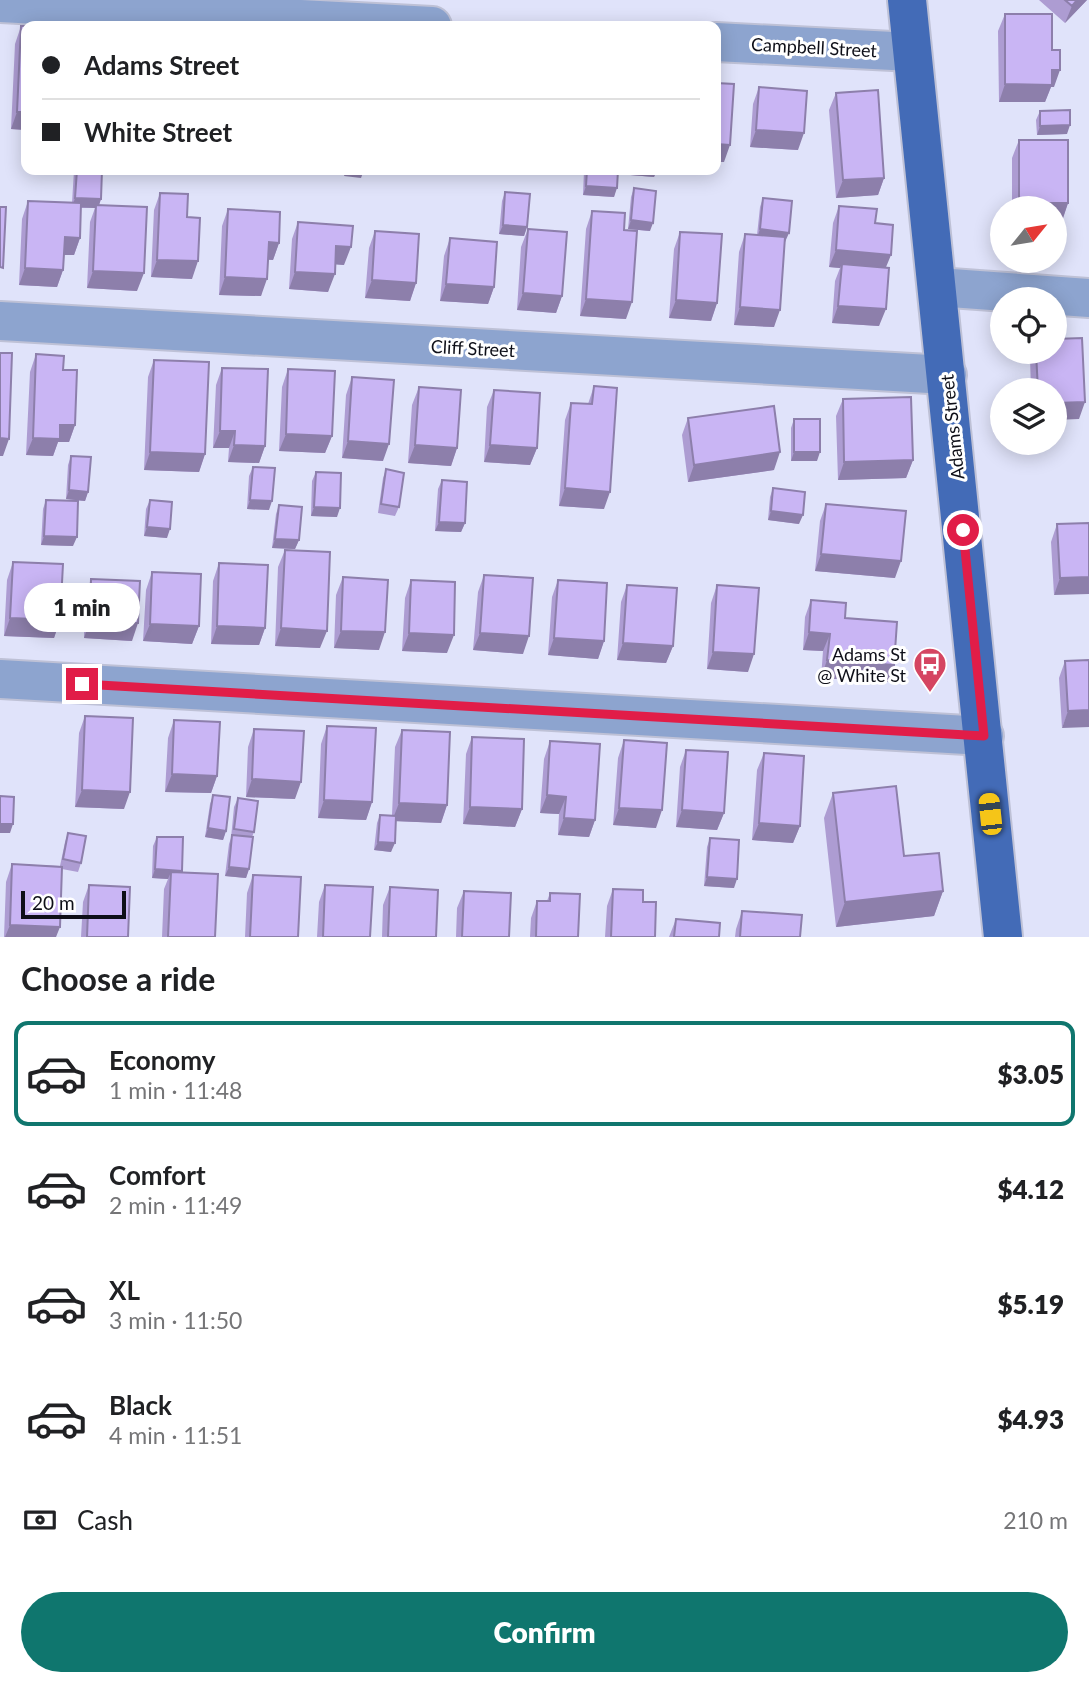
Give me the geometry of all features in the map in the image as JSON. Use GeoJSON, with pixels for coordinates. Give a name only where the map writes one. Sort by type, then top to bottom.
{"type":"FeatureCollection","features":[{"type":"Feature","properties":{"kind":"main road","name":"Adams Street"},"geometry":{"type":"LineString","coordinates":[[907,0],[1003,937]]}},
{"type":"Feature","properties":{"kind":"street"},"geometry":{"type":"LineString","coordinates":[[0,3],[338,21]]}},
{"type":"Feature","properties":{"kind":"street","name":"Campbell Street"},"geometry":{"type":"LineString","coordinates":[[721,42],[912,52]]}},
{"type":"Feature","properties":{"kind":"street"},"geometry":{"type":"LineString","coordinates":[[937,287],[1089,298]]}},
{"type":"Feature","properties":{"kind":"street","name":"Cliff Street"},"geometry":{"type":"LineString","coordinates":[[0,321],[947,375]]}},
{"type":"Feature","properties":{"kind":"street"},"geometry":{"type":"LineString","coordinates":[[0,679],[984,736]]}},
{"type":"Feature","properties":{"kind":"building"},"geometry":{"type":"Polygon","coordinates":[[[1065,0],[1077,0],[1072,6],[1065,0]]]}},
{"type":"Feature","properties":{"kind":"building"},"geometry":{"type":"Polygon","coordinates":[[[1005,14],[1052,14],[1052,50],[1060,50],[1060,70],[1052,70],[1052,85],[1005,84],[1005,14]]]}},
{"type":"Feature","properties":{"kind":"building"},"geometry":{"type":"Polygon","coordinates":[[[21,26],[21,112],[17,112],[21,26]]]}},
{"type":"Feature","properties":{"kind":"building"},"geometry":{"type":"Polygon","coordinates":[[[721,83],[734,84],[730,145],[721,144],[721,83]]]}},
{"type":"Feature","properties":{"kind":"building"},"geometry":{"type":"Polygon","coordinates":[[[759,87],[807,91],[804,133],[756,130],[759,87]]]}},
{"type":"Feature","properties":{"kind":"building"},"geometry":{"type":"Polygon","coordinates":[[[878,90],[884,178],[843,180],[836,93],[878,90]]]}},
{"type":"Feature","properties":{"kind":"building"},"geometry":{"type":"Polygon","coordinates":[[[1070,110],[1070,125],[1040,126],[1040,111],[1070,110]]]}},
{"type":"Feature","properties":{"kind":"building"},"geometry":{"type":"Polygon","coordinates":[[[1019,140],[1068,140],[1068,196],[1019,196],[1019,140]]]}},
{"type":"Feature","properties":{"kind":"building"},"geometry":{"type":"Polygon","coordinates":[[[77,175],[102,175],[101,199],[75,198],[77,175]]]}},
{"type":"Feature","properties":{"kind":"building"},"geometry":{"type":"Polygon","coordinates":[[[587,175],[618,175],[617,188],[586,186],[587,175]]]}},
{"type":"Feature","properties":{"kind":"building"},"geometry":{"type":"Polygon","coordinates":[[[634,188],[656,191],[653,223],[631,220],[634,188]]]}},
{"type":"Feature","properties":{"kind":"building"},"geometry":{"type":"Polygon","coordinates":[[[505,192],[530,194],[527,227],[503,225],[505,192]]]}},
{"type":"Feature","properties":{"kind":"building"},"geometry":{"type":"Polygon","coordinates":[[[160,193],[188,194],[187,217],[200,218],[198,261],[157,260],[160,193]]]}},
{"type":"Feature","properties":{"kind":"building"},"geometry":{"type":"Polygon","coordinates":[[[763,198],[792,201],[789,233],[760,229],[763,198]]]}},
{"type":"Feature","properties":{"kind":"building"},"geometry":{"type":"Polygon","coordinates":[[[28,201],[81,203],[80,238],[65,237],[63,270],[25,268],[28,201]]]}},
{"type":"Feature","properties":{"kind":"building"},"geometry":{"type":"Polygon","coordinates":[[[96,205],[147,207],[144,273],[93,271],[96,205]]]}},
{"type":"Feature","properties":{"kind":"building"},"geometry":{"type":"Polygon","coordinates":[[[839,206],[877,209],[875,223],[893,225],[891,255],[836,250],[839,206]]]}},
{"type":"Feature","properties":{"kind":"building"},"geometry":{"type":"Polygon","coordinates":[[[0,207],[6,207],[3,268],[0,267],[0,207]]]}},
{"type":"Feature","properties":{"kind":"building"},"geometry":{"type":"Polygon","coordinates":[[[228,209],[280,212],[279,243],[269,242],[267,279],[225,277],[228,209]]]}},
{"type":"Feature","properties":{"kind":"building"},"geometry":{"type":"Polygon","coordinates":[[[592,211],[625,213],[624,230],[637,231],[632,302],[586,299],[592,211]]]}},
{"type":"Feature","properties":{"kind":"building"},"geometry":{"type":"Polygon","coordinates":[[[298,222],[353,226],[351,247],[336,246],[335,274],[295,272],[298,222]]]}},
{"type":"Feature","properties":{"kind":"building"},"geometry":{"type":"Polygon","coordinates":[[[528,229],[567,232],[562,296],[523,293],[528,229]]]}},
{"type":"Feature","properties":{"kind":"building"},"geometry":{"type":"Polygon","coordinates":[[[375,231],[419,234],[416,283],[372,280],[375,231]]]}},
{"type":"Feature","properties":{"kind":"building"},"geometry":{"type":"Polygon","coordinates":[[[680,232],[722,234],[717,303],[676,300],[680,232]]]}},
{"type":"Feature","properties":{"kind":"building"},"geometry":{"type":"Polygon","coordinates":[[[745,234],[785,237],[780,310],[740,307],[745,234]]]}},
{"type":"Feature","properties":{"kind":"building"},"geometry":{"type":"Polygon","coordinates":[[[450,238],[497,242],[494,287],[446,284],[450,238]]]}},
{"type":"Feature","properties":{"kind":"building"},"geometry":{"type":"Polygon","coordinates":[[[842,264],[889,268],[886,309],[838,306],[842,264]]]}},
{"type":"Feature","properties":{"kind":"building"},"geometry":{"type":"Polygon","coordinates":[[[1082,338],[1085,402],[1067,403],[1067,378],[1037,378],[1037,364],[1067,364],[1067,339],[1082,338]]]}},
{"type":"Feature","properties":{"kind":"building"},"geometry":{"type":"Polygon","coordinates":[[[0,353],[12,353],[9,439],[0,438],[0,353]]]}},
{"type":"Feature","properties":{"kind":"building"},"geometry":{"type":"Polygon","coordinates":[[[36,354],[64,356],[63,370],[77,370],[75,425],[60,425],[60,439],[33,438],[36,354]]]}},
{"type":"Feature","properties":{"kind":"building"},"geometry":{"type":"Polygon","coordinates":[[[154,360],[209,362],[205,454],[150,452],[154,360]]]}},
{"type":"Feature","properties":{"kind":"building"},"geometry":{"type":"Polygon","coordinates":[[[222,368],[268,369],[265,446],[234,445],[235,431],[220,431],[222,368]]]}},
{"type":"Feature","properties":{"kind":"building"},"geometry":{"type":"Polygon","coordinates":[[[288,369],[335,371],[332,436],[286,434],[288,369]]]}},
{"type":"Feature","properties":{"kind":"building"},"geometry":{"type":"Polygon","coordinates":[[[352,377],[394,380],[389,444],[348,441],[352,377]]]}},
{"type":"Feature","properties":{"kind":"building"},"geometry":{"type":"Polygon","coordinates":[[[594,386],[617,388],[610,492],[565,488],[571,403],[592,404],[594,386]]]}},
{"type":"Feature","properties":{"kind":"building"},"geometry":{"type":"Polygon","coordinates":[[[419,387],[461,390],[457,448],[415,445],[419,387]]]}},
{"type":"Feature","properties":{"kind":"building"},"geometry":{"type":"Polygon","coordinates":[[[494,390],[540,393],[537,448],[490,445],[494,390]]]}},
{"type":"Feature","properties":{"kind":"building"},"geometry":{"type":"Polygon","coordinates":[[[911,397],[913,460],[844,462],[843,399],[911,397]]]}},
{"type":"Feature","properties":{"kind":"building"},"geometry":{"type":"Polygon","coordinates":[[[774,406],[780,452],[694,465],[688,418],[774,406]]]}},
{"type":"Feature","properties":{"kind":"building"},"geometry":{"type":"Polygon","coordinates":[[[794,419],[820,419],[820,452],[794,452],[794,419]]]}},
{"type":"Feature","properties":{"kind":"building"},"geometry":{"type":"Polygon","coordinates":[[[71,456],[91,457],[88,492],[69,490],[71,456]]]}},
{"type":"Feature","properties":{"kind":"building"},"geometry":{"type":"Polygon","coordinates":[[[253,467],[275,468],[272,501],[250,500],[253,467]]]}},
{"type":"Feature","properties":{"kind":"building"},"geometry":{"type":"Polygon","coordinates":[[[386,469],[404,473],[399,507],[381,504],[386,469]]]}},
{"type":"Feature","properties":{"kind":"building"},"geometry":{"type":"Polygon","coordinates":[[[316,472],[341,473],[340,508],[314,507],[316,472]]]}},
{"type":"Feature","properties":{"kind":"building"},"geometry":{"type":"Polygon","coordinates":[[[442,480],[467,482],[465,523],[439,522],[442,480]]]}},
{"type":"Feature","properties":{"kind":"building"},"geometry":{"type":"Polygon","coordinates":[[[773,488],[805,492],[803,515],[771,511],[773,488]]]}},
{"type":"Feature","properties":{"kind":"building"},"geometry":{"type":"Polygon","coordinates":[[[46,500],[78,501],[77,537],[44,536],[46,500]]]}},
{"type":"Feature","properties":{"kind":"building"},"geometry":{"type":"Polygon","coordinates":[[[150,500],[172,502],[170,529],[147,527],[150,500]]]}},
{"type":"Feature","properties":{"kind":"building"},"geometry":{"type":"Polygon","coordinates":[[[826,504],[906,511],[901,561],[821,554],[826,504]]]}},
{"type":"Feature","properties":{"kind":"building"},"geometry":{"type":"Polygon","coordinates":[[[279,505],[302,507],[299,540],[275,539],[279,505]]]}},
{"type":"Feature","properties":{"kind":"building"},"geometry":{"type":"Polygon","coordinates":[[[1089,523],[1089,577],[1060,578],[1057,524],[1089,523]]]}},
{"type":"Feature","properties":{"kind":"building"},"geometry":{"type":"Polygon","coordinates":[[[285,550],[330,552],[327,631],[281,628],[285,550]]]}},
{"type":"Feature","properties":{"kind":"building"},"geometry":{"type":"Polygon","coordinates":[[[13,562],[63,564],[60,620],[10,618],[13,562]]]}},
{"type":"Feature","properties":{"kind":"building"},"geometry":{"type":"Polygon","coordinates":[[[219,563],[268,565],[265,628],[217,626],[219,563]]]}},
{"type":"Feature","properties":{"kind":"building"},"geometry":{"type":"Polygon","coordinates":[[[152,572],[201,574],[199,626],[150,624],[152,572]]]}},
{"type":"Feature","properties":{"kind":"building"},"geometry":{"type":"Polygon","coordinates":[[[484,575],[533,578],[529,636],[480,633],[484,575]]]}},
{"type":"Feature","properties":{"kind":"building"},"geometry":{"type":"Polygon","coordinates":[[[343,577],[388,580],[385,632],[341,631],[343,577]]]}},
{"type":"Feature","properties":{"kind":"building"},"geometry":{"type":"Polygon","coordinates":[[[91,579],[140,581],[138,623],[90,621],[91,579]]]}},
{"type":"Feature","properties":{"kind":"building"},"geometry":{"type":"Polygon","coordinates":[[[411,580],[455,582],[454,635],[409,633],[411,580]]]}},
{"type":"Feature","properties":{"kind":"building"},"geometry":{"type":"Polygon","coordinates":[[[558,580],[607,583],[604,641],[554,638],[558,580]]]}},
{"type":"Feature","properties":{"kind":"building"},"geometry":{"type":"Polygon","coordinates":[[[627,585],[677,588],[673,646],[623,643],[627,585]]]}},
{"type":"Feature","properties":{"kind":"building"},"geometry":{"type":"Polygon","coordinates":[[[717,585],[759,588],[754,654],[713,652],[717,585]]]}},
{"type":"Feature","properties":{"kind":"building"},"geometry":{"type":"Polygon","coordinates":[[[811,600],[846,603],[845,618],[897,622],[894,665],[827,660],[830,634],[809,632],[811,600]]]}},
{"type":"Feature","properties":{"kind":"building"},"geometry":{"type":"Polygon","coordinates":[[[1089,660],[1089,710],[1068,711],[1065,661],[1089,660]]]}},
{"type":"Feature","properties":{"kind":"building"},"geometry":{"type":"Polygon","coordinates":[[[85,716],[133,718],[130,792],[82,790],[85,716]]]}},
{"type":"Feature","properties":{"kind":"building"},"geometry":{"type":"Polygon","coordinates":[[[174,720],[220,722],[217,776],[172,774],[174,720]]]}},
{"type":"Feature","properties":{"kind":"building"},"geometry":{"type":"Polygon","coordinates":[[[327,726],[376,728],[372,802],[324,800],[327,726]]]}},
{"type":"Feature","properties":{"kind":"building"},"geometry":{"type":"Polygon","coordinates":[[[254,729],[304,731],[301,782],[252,779],[254,729]]]}},
{"type":"Feature","properties":{"kind":"building"},"geometry":{"type":"Polygon","coordinates":[[[402,730],[450,732],[447,805],[399,803],[402,730]]]}},
{"type":"Feature","properties":{"kind":"building"},"geometry":{"type":"Polygon","coordinates":[[[472,737],[524,739],[522,809],[470,807],[472,737]]]}},
{"type":"Feature","properties":{"kind":"building"},"geometry":{"type":"Polygon","coordinates":[[[624,740],[667,743],[662,810],[619,808],[624,740]]]}},
{"type":"Feature","properties":{"kind":"building"},"geometry":{"type":"Polygon","coordinates":[[[550,741],[600,744],[595,820],[564,818],[566,797],[547,795],[550,741]]]}},
{"type":"Feature","properties":{"kind":"building"},"geometry":{"type":"Polygon","coordinates":[[[686,750],[728,752],[724,813],[682,810],[686,750]]]}},
{"type":"Feature","properties":{"kind":"building"},"geometry":{"type":"Polygon","coordinates":[[[764,753],[804,756],[800,826],[759,823],[764,753]]]}},
{"type":"Feature","properties":{"kind":"building"},"geometry":{"type":"Polygon","coordinates":[[[896,786],[904,856],[939,853],[943,891],[845,902],[833,793],[896,786]]]}},
{"type":"Feature","properties":{"kind":"building"},"geometry":{"type":"Polygon","coordinates":[[[213,795],[230,797],[226,831],[208,828],[213,795]]]}},
{"type":"Feature","properties":{"kind":"building"},"geometry":{"type":"Polygon","coordinates":[[[0,796],[14,797],[13,824],[0,824],[0,796]]]}},
{"type":"Feature","properties":{"kind":"building"},"geometry":{"type":"Polygon","coordinates":[[[238,798],[258,801],[254,832],[234,829],[238,798]]]}},
{"type":"Feature","properties":{"kind":"building"},"geometry":{"type":"Polygon","coordinates":[[[380,815],[396,816],[395,843],[378,842],[380,815]]]}},
{"type":"Feature","properties":{"kind":"building"},"geometry":{"type":"Polygon","coordinates":[[[68,833],[86,836],[81,863],[63,859],[68,833]]]}},
{"type":"Feature","properties":{"kind":"building"},"geometry":{"type":"Polygon","coordinates":[[[232,835],[253,837],[249,869],[229,867],[232,835]]]}},
{"type":"Feature","properties":{"kind":"building"},"geometry":{"type":"Polygon","coordinates":[[[157,837],[183,837],[182,871],[155,869],[157,837]]]}},
{"type":"Feature","properties":{"kind":"building"},"geometry":{"type":"Polygon","coordinates":[[[710,838],[739,840],[737,879],[707,877],[710,838]]]}},
{"type":"Feature","properties":{"kind":"building"},"geometry":{"type":"Polygon","coordinates":[[[12,864],[62,867],[60,927],[10,925],[12,864]]]}},
{"type":"Feature","properties":{"kind":"building"},"geometry":{"type":"Polygon","coordinates":[[[171,872],[218,874],[215,937],[168,937],[171,872]]]}},
{"type":"Feature","properties":{"kind":"building"},"geometry":{"type":"Polygon","coordinates":[[[253,875],[301,877],[298,937],[250,937],[253,875]]]}},
{"type":"Feature","properties":{"kind":"building"},"geometry":{"type":"Polygon","coordinates":[[[89,885],[130,887],[128,937],[87,937],[89,885]]]}},
{"type":"Feature","properties":{"kind":"building"},"geometry":{"type":"Polygon","coordinates":[[[325,885],[373,887],[370,937],[323,937],[325,885]]]}},
{"type":"Feature","properties":{"kind":"building"},"geometry":{"type":"Polygon","coordinates":[[[390,887],[438,890],[436,937],[388,937],[390,887]]]}},
{"type":"Feature","properties":{"kind":"building"},"geometry":{"type":"Polygon","coordinates":[[[613,889],[643,890],[643,902],[656,902],[655,937],[611,937],[613,889]]]}},
{"type":"Feature","properties":{"kind":"building"},"geometry":{"type":"Polygon","coordinates":[[[464,891],[511,893],[509,937],[462,937],[464,891]]]}},
{"type":"Feature","properties":{"kind":"building"},"geometry":{"type":"Polygon","coordinates":[[[550,893],[580,894],[578,937],[536,937],[537,901],[550,901],[550,893]]]}},
{"type":"Feature","properties":{"kind":"building"},"geometry":{"type":"Polygon","coordinates":[[[742,911],[802,915],[800,937],[740,937],[742,911]]]}},
{"type":"Feature","properties":{"kind":"building"},"geometry":{"type":"Polygon","coordinates":[[[676,919],[720,923],[719,937],[674,937],[676,919]]]}},
{"type":"Feature","properties":{"kind":"place","name":"Adams St @ White St"},"geometry":{"type":"Point","coordinates":[930,694]}},
{"type":"Feature","properties":{"kind":"route"},"geometry":{"type":"LineString","coordinates":[[82,684],[984,736],[963,530]]}}]}
